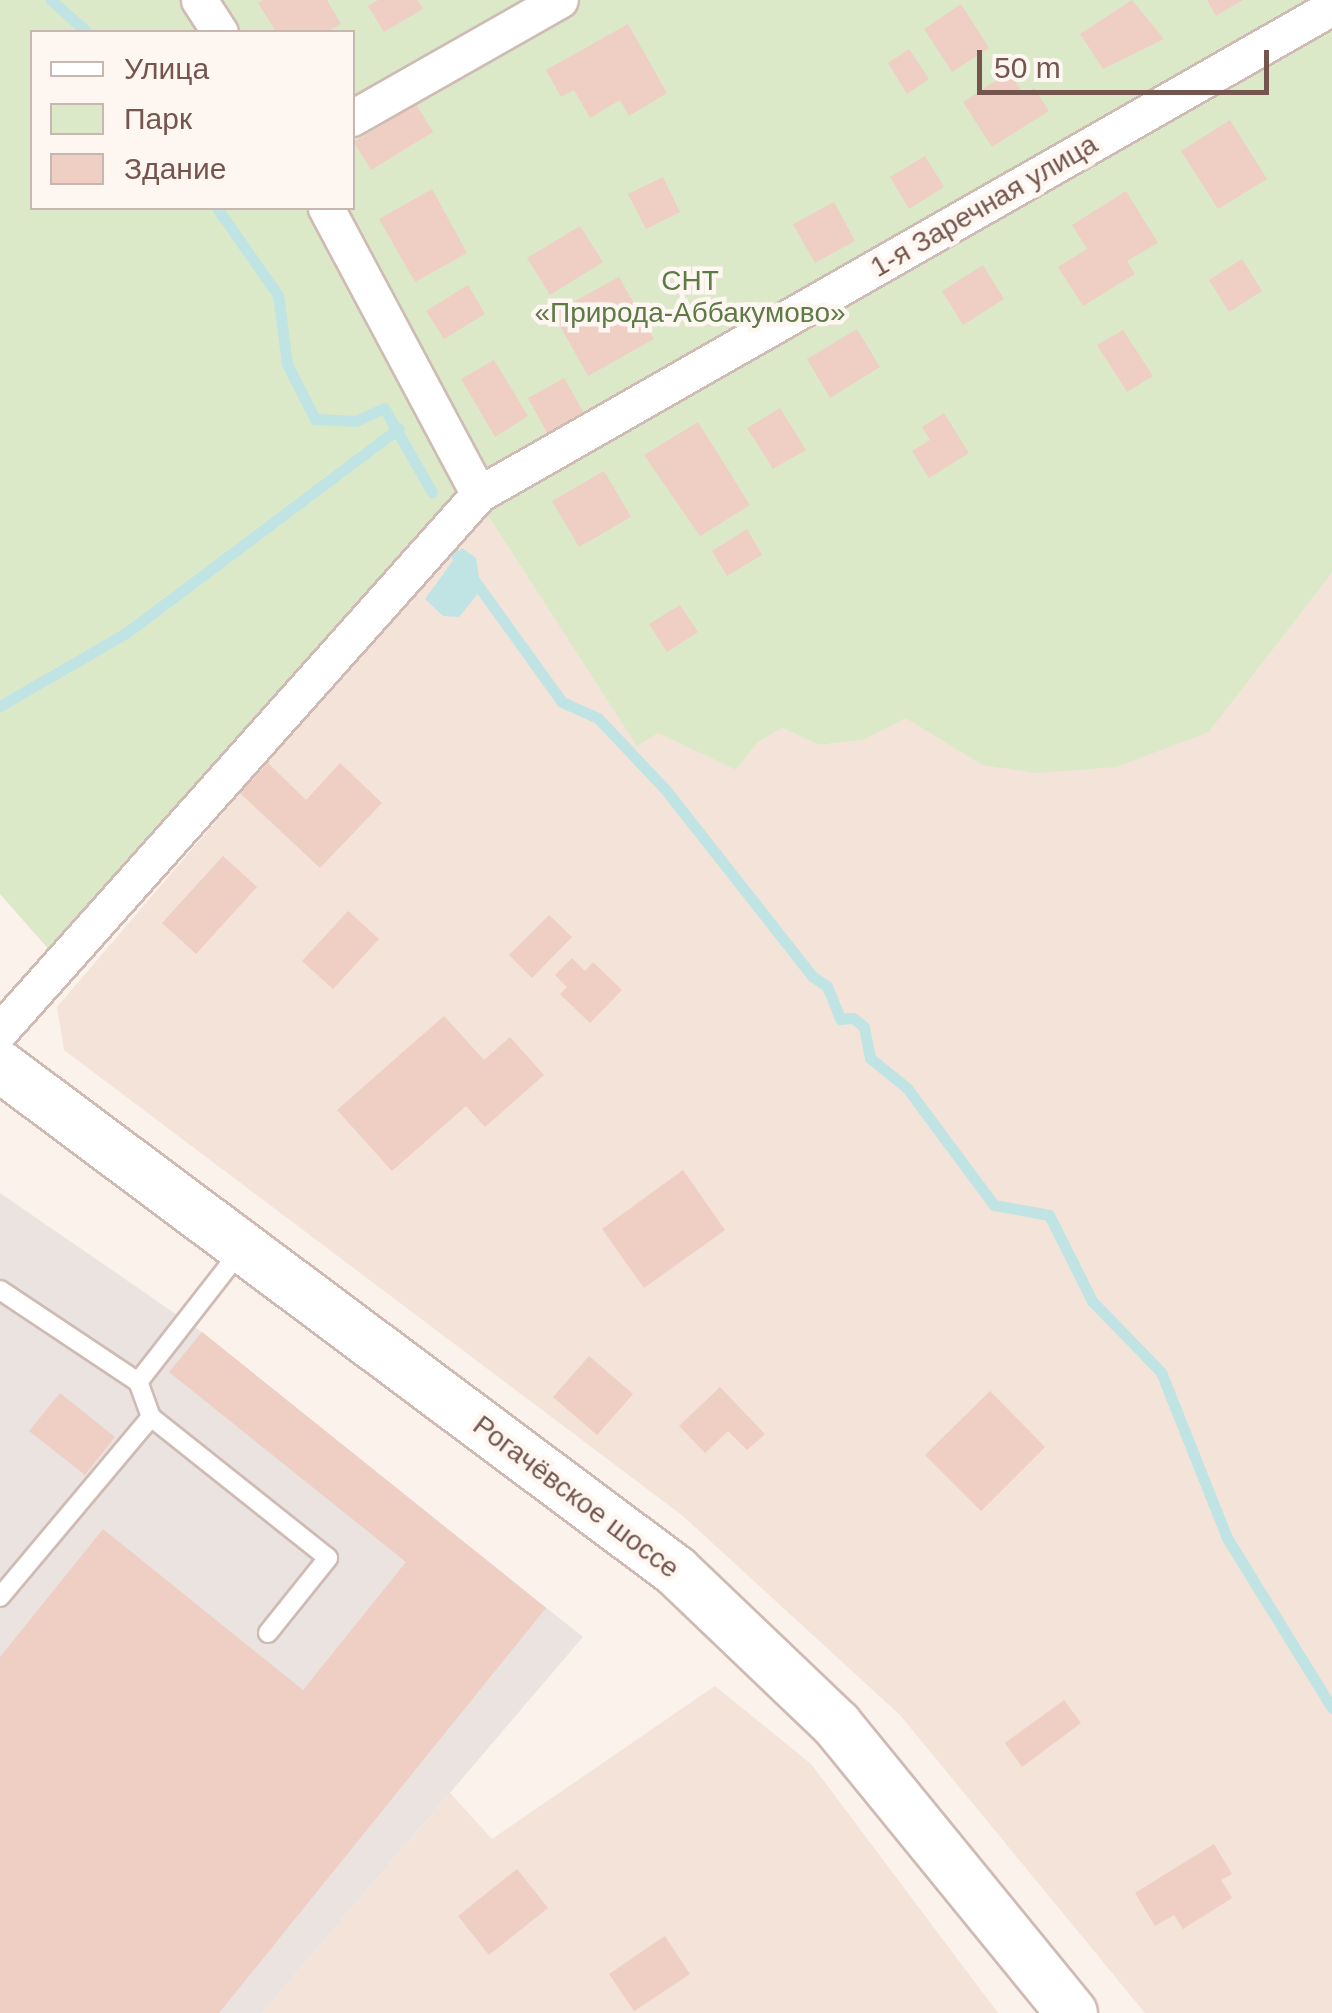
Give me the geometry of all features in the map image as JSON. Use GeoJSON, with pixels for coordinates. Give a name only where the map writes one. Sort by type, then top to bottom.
{"type":"FeatureCollection","features":[{"type":"Feature","properties":{"kind":"main road","name":"Рогачёвское шоссе"},"geometry":{"type":"LineString","coordinates":[[0,1066],[676,1571],[837,1725],[1072,2013]]}},
{"type":"Feature","properties":{"kind":"street"},"geometry":{"type":"LineString","coordinates":[[199,0],[219,30]]}},
{"type":"Feature","properties":{"kind":"street"},"geometry":{"type":"LineString","coordinates":[[355,116],[560,0]]}},
{"type":"Feature","properties":{"kind":"street","name":"1-я Заречная улица"},"geometry":{"type":"LineString","coordinates":[[0,1030],[479,494],[1332,6]]}},
{"type":"Feature","properties":{"kind":"street"},"geometry":{"type":"LineString","coordinates":[[327,210],[479,494]]}},
{"type":"Feature","properties":{"kind":"lane"},"geometry":{"type":"LineString","coordinates":[[138,1382],[244,1246]]}},
{"type":"Feature","properties":{"kind":"lane"},"geometry":{"type":"LineString","coordinates":[[0,1290],[138,1382],[152,1416],[328,1558],[268,1633]]}},
{"type":"Feature","properties":{"kind":"lane"},"geometry":{"type":"LineString","coordinates":[[0,1596],[152,1416]]}},
{"type":"Feature","properties":{"kind":"shaded area"},"geometry":{"type":"Polygon","coordinates":[[[489,517],[637,745],[657,732],[736,770],[758,742],[782,728],[819,745],[863,740],[906,717],[982,765],[1209,732],[1332,573],[1332,2013],[1145,2013],[900,1715],[683,1516],[64,1050],[57,1007],[450,548],[489,517]]]}},
{"type":"Feature","properties":{"kind":"shaded area"},"geometry":{"type":"Polygon","coordinates":[[[0,1193],[202,1332],[583,1637],[262,2013],[0,2013],[0,1193]]]}},
{"type":"Feature","properties":{"kind":"shaded area"},"geometry":{"type":"Polygon","coordinates":[[[715,1686],[811,1764],[998,2013],[262,2013],[450,1793],[492,1839],[715,1686]]]}},
{"type":"Feature","properties":{"kind":"green space","name":"СНТ «Природа-Аббакумово»"},"geometry":{"type":"Polygon","coordinates":[[[0,0],[1332,0],[1332,573],[1209,732],[1116,767],[1037,773],[982,765],[906,718],[863,740],[819,745],[782,728],[758,742],[736,770],[658,733],[637,746],[489,517],[450,548],[51,952],[0,894],[0,0]]]}},
{"type":"Feature","properties":{"kind":"water"},"geometry":{"type":"Polygon","coordinates":[[[462,548],[476,558],[481,590],[459,617],[443,616],[425,599],[462,548]]]}},
{"type":"Feature","properties":{"kind":"building"},"geometry":{"type":"Polygon","coordinates":[[[327,0],[341,24],[330,30],[275,30],[258,3],[327,0]]]}},
{"type":"Feature","properties":{"kind":"building"},"geometry":{"type":"Polygon","coordinates":[[[378,0],[418,0],[423,9],[384,32],[368,6],[378,0]]]}},
{"type":"Feature","properties":{"kind":"building"},"geometry":{"type":"Polygon","coordinates":[[[1132,0],[1164,39],[1103,69],[1080,34],[1132,0]]]}},
{"type":"Feature","properties":{"kind":"building"},"geometry":{"type":"Polygon","coordinates":[[[1207,0],[1243,0],[1216,16],[1207,0]]]}},
{"type":"Feature","properties":{"kind":"building"},"geometry":{"type":"Polygon","coordinates":[[[961,4],[989,48],[952,72],[924,29],[961,4]]]}},
{"type":"Feature","properties":{"kind":"building"},"geometry":{"type":"Polygon","coordinates":[[[628,24],[667,93],[629,116],[620,100],[590,118],[574,90],[561,97],[546,70],[628,24]]]}},
{"type":"Feature","properties":{"kind":"building"},"geometry":{"type":"Polygon","coordinates":[[[909,49],[929,79],[907,94],[888,63],[909,49]]]}},
{"type":"Feature","properties":{"kind":"building"},"geometry":{"type":"Polygon","coordinates":[[[1009,72],[1024,95],[1034,88],[1049,111],[992,147],[963,102],[1009,72]]]}},
{"type":"Feature","properties":{"kind":"building"},"geometry":{"type":"Polygon","coordinates":[[[416,104],[433,132],[371,170],[355,141],[416,104]]]}},
{"type":"Feature","properties":{"kind":"building"},"geometry":{"type":"Polygon","coordinates":[[[1230,120],[1267,179],[1218,209],[1181,151],[1230,120]]]}},
{"type":"Feature","properties":{"kind":"building"},"geometry":{"type":"Polygon","coordinates":[[[925,156],[944,187],[909,209],[890,177],[925,156]]]}},
{"type":"Feature","properties":{"kind":"building"},"geometry":{"type":"Polygon","coordinates":[[[663,177],[680,212],[646,229],[628,194],[663,177]]]}},
{"type":"Feature","properties":{"kind":"building"},"geometry":{"type":"Polygon","coordinates":[[[432,189],[467,253],[415,282],[379,219],[432,189]]]}},
{"type":"Feature","properties":{"kind":"building"},"geometry":{"type":"Polygon","coordinates":[[[1126,191],[1158,243],[1127,261],[1135,274],[1083,306],[1058,267],[1087,249],[1072,225],[1126,191]]]}},
{"type":"Feature","properties":{"kind":"building"},"geometry":{"type":"Polygon","coordinates":[[[834,202],[855,241],[815,263],[793,224],[834,202]]]}},
{"type":"Feature","properties":{"kind":"building"},"geometry":{"type":"Polygon","coordinates":[[[580,226],[603,262],[550,295],[527,258],[580,226]]]}},
{"type":"Feature","properties":{"kind":"building"},"geometry":{"type":"Polygon","coordinates":[[[1242,259],[1262,291],[1229,312],[1209,280],[1242,259]]]}},
{"type":"Feature","properties":{"kind":"building"},"geometry":{"type":"Polygon","coordinates":[[[983,265],[1004,299],[963,325],[942,291],[983,265]]]}},
{"type":"Feature","properties":{"kind":"building"},"geometry":{"type":"Polygon","coordinates":[[[619,277],[654,339],[588,376],[553,313],[619,277]]]}},
{"type":"Feature","properties":{"kind":"building"},"geometry":{"type":"Polygon","coordinates":[[[468,285],[485,314],[444,339],[426,311],[468,285]]]}},
{"type":"Feature","properties":{"kind":"building"},"geometry":{"type":"Polygon","coordinates":[[[857,329],[880,367],[830,398],[807,359],[857,329]]]}},
{"type":"Feature","properties":{"kind":"building"},"geometry":{"type":"Polygon","coordinates":[[[1123,330],[1153,376],[1127,392],[1097,345],[1123,330]]]}},
{"type":"Feature","properties":{"kind":"building"},"geometry":{"type":"Polygon","coordinates":[[[494,360],[528,416],[495,437],[461,379],[494,360]]]}},
{"type":"Feature","properties":{"kind":"building"},"geometry":{"type":"Polygon","coordinates":[[[564,378],[588,420],[551,440],[528,398],[564,378]]]}},
{"type":"Feature","properties":{"kind":"building"},"geometry":{"type":"Polygon","coordinates":[[[780,408],[806,450],[773,469],[747,428],[780,408]]]}},
{"type":"Feature","properties":{"kind":"building"},"geometry":{"type":"Polygon","coordinates":[[[944,413],[969,453],[929,478],[912,451],[930,440],[922,427],[944,413]]]}},
{"type":"Feature","properties":{"kind":"building"},"geometry":{"type":"Polygon","coordinates":[[[698,422],[750,505],[700,536],[644,455],[698,422]]]}},
{"type":"Feature","properties":{"kind":"building"},"geometry":{"type":"Polygon","coordinates":[[[604,471],[631,517],[579,547],[552,501],[604,471]]]}},
{"type":"Feature","properties":{"kind":"building"},"geometry":{"type":"Polygon","coordinates":[[[747,529],[762,555],[727,576],[712,551],[747,529]]]}},
{"type":"Feature","properties":{"kind":"building"},"geometry":{"type":"Polygon","coordinates":[[[680,605],[698,632],[667,652],[649,624],[680,605]]]}},
{"type":"Feature","properties":{"kind":"building"},"geometry":{"type":"Polygon","coordinates":[[[268,763],[306,800],[340,763],[382,803],[320,868],[240,793],[268,763]]]}},
{"type":"Feature","properties":{"kind":"building"},"geometry":{"type":"Polygon","coordinates":[[[223,856],[257,887],[196,954],[162,923],[223,856]]]}},
{"type":"Feature","properties":{"kind":"building"},"geometry":{"type":"Polygon","coordinates":[[[348,911],[379,939],[333,989],[302,961],[348,911]]]}},
{"type":"Feature","properties":{"kind":"building"},"geometry":{"type":"Polygon","coordinates":[[[549,915],[572,937],[532,978],[509,955],[549,915]]]}},
{"type":"Feature","properties":{"kind":"building"},"geometry":{"type":"Polygon","coordinates":[[[572,958],[585,971],[593,962],[622,990],[590,1023],[560,994],[567,987],[555,975],[572,958]]]}},
{"type":"Feature","properties":{"kind":"building"},"geometry":{"type":"Polygon","coordinates":[[[444,1016],[484,1060],[510,1037],[544,1075],[485,1127],[466,1106],[392,1171],[337,1110],[444,1016]]]}},
{"type":"Feature","properties":{"kind":"building"},"geometry":{"type":"Polygon","coordinates":[[[683,1170],[725,1230],[644,1288],[602,1229],[683,1170]]]}},
{"type":"Feature","properties":{"kind":"building"},"geometry":{"type":"Polygon","coordinates":[[[202,1332],[546,1608],[219,2013],[0,2013],[0,1657],[103,1529],[303,1690],[406,1562],[169,1372],[202,1332]]]}},
{"type":"Feature","properties":{"kind":"building"},"geometry":{"type":"Polygon","coordinates":[[[589,1356],[633,1394],[597,1435],[553,1397],[589,1356]]]}},
{"type":"Feature","properties":{"kind":"building"},"geometry":{"type":"Polygon","coordinates":[[[720,1387],[765,1434],[747,1450],[728,1431],[705,1453],[679,1426],[720,1387]]]}},
{"type":"Feature","properties":{"kind":"building"},"geometry":{"type":"Polygon","coordinates":[[[990,1391],[1045,1447],[981,1511],[925,1455],[990,1391]]]}},
{"type":"Feature","properties":{"kind":"building"},"geometry":{"type":"Polygon","coordinates":[[[60,1393],[115,1437],[85,1475],[29,1431],[60,1393]]]}},
{"type":"Feature","properties":{"kind":"building"},"geometry":{"type":"Polygon","coordinates":[[[1064,1700],[1081,1723],[1022,1767],[1005,1743],[1064,1700]]]}},
{"type":"Feature","properties":{"kind":"building"},"geometry":{"type":"Polygon","coordinates":[[[1214,1844],[1232,1874],[1221,1880],[1232,1898],[1183,1929],[1174,1915],[1155,1926],[1135,1893],[1214,1844]]]}},
{"type":"Feature","properties":{"kind":"building"},"geometry":{"type":"Polygon","coordinates":[[[517,1869],[548,1908],[489,1955],[458,1916],[517,1869]]]}},
{"type":"Feature","properties":{"kind":"building"},"geometry":{"type":"Polygon","coordinates":[[[665,1936],[690,1974],[634,2011],[609,1974],[665,1936]]]}},
{"type":"Feature","properties":{"kind":"waterway"},"geometry":{"type":"LineString","coordinates":[[51,0],[85,30]]}},
{"type":"Feature","properties":{"kind":"waterway"},"geometry":{"type":"LineString","coordinates":[[218,210],[278,295],[287,364],[315,419],[356,421],[384,408],[432,492]]}},
{"type":"Feature","properties":{"kind":"waterway"},"geometry":{"type":"LineString","coordinates":[[0,706],[126,633],[399,428]]}},
{"type":"Feature","properties":{"kind":"waterway"},"geometry":{"type":"LineString","coordinates":[[456,555],[562,702],[598,718],[665,789],[812,976],[827,986],[840,1019],[853,1018],[864,1027],[870,1058],[907,1088],[994,1205],[1049,1215],[1092,1301],[1161,1372],[1227,1538],[1332,1708]]}}]}
